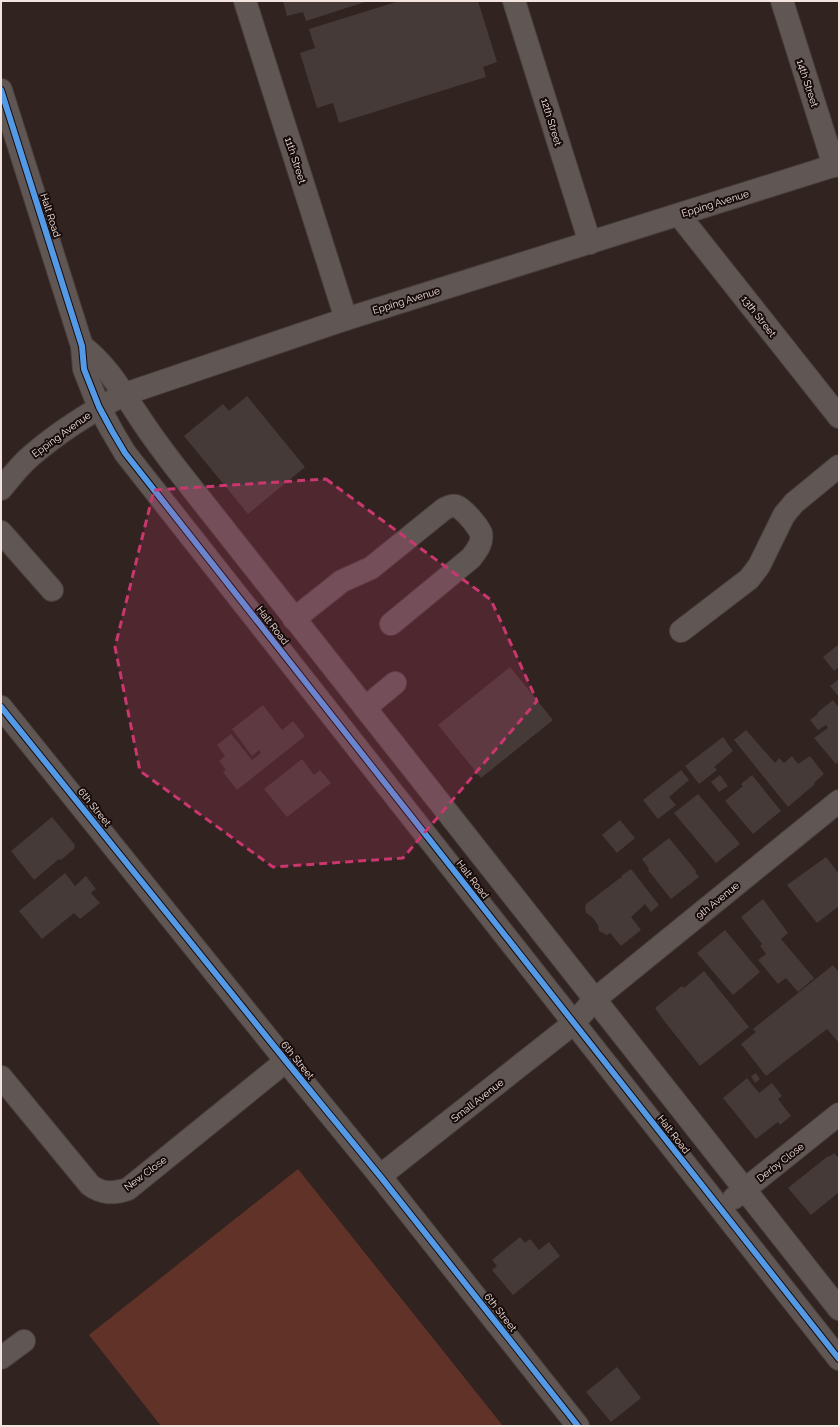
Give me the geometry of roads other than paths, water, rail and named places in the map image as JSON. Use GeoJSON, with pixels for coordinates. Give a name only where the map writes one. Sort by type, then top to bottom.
{"type":"FeatureCollection","features":[{"type":"Feature","properties":{"kind":"street","name":"11th Street"},"geometry":{"type":"LineString","coordinates":[[245,1],[346,319]]}},
{"type":"Feature","properties":{"kind":"street","name":"12th Street"},"geometry":{"type":"LineString","coordinates":[[514,1],[590,243]]}},
{"type":"Feature","properties":{"kind":"street","name":"14th Street"},"geometry":{"type":"LineString","coordinates":[[782,1],[837,165]]}},
{"type":"Feature","properties":{"kind":"street","name":"Halt Road"},"geometry":{"type":"LineString","coordinates":[[1,90],[82,346],[84,369],[99,407],[125,453],[839,1359]]}},
{"type":"Feature","properties":{"kind":"street","name":"Epping Avenue"},"geometry":{"type":"LineString","coordinates":[[1,489],[31,455],[99,407],[125,394],[346,319],[837,165]]}},
{"type":"Feature","properties":{"kind":"street","name":"13th Street"},"geometry":{"type":"LineString","coordinates":[[679,214],[839,417]]}},
{"type":"Feature","properties":{"kind":"street","name":"Halt Road"},"geometry":{"type":"LineString","coordinates":[[82,346],[97,358],[125,394],[150,434],[176,468],[839,1309]]}},
{"type":"Feature","properties":{"kind":"street"},"geometry":{"type":"LineString","coordinates":[[681,631],[749,579],[759,566],[784,515],[794,504],[839,466]]}},
{"type":"Feature","properties":{"kind":"street"},"geometry":{"type":"LineString","coordinates":[[294,619],[342,581],[371,568],[444,509],[450,506],[455,506],[463,510],[481,533],[482,537],[478,549],[471,558],[392,624]]}},
{"type":"Feature","properties":{"kind":"street"},"geometry":{"type":"LineString","coordinates":[[1,532],[52,590]]}},
{"type":"Feature","properties":{"kind":"street"},"geometry":{"type":"LineString","coordinates":[[365,708],[395,683]]}},
{"type":"Feature","properties":{"kind":"street","name":"6th Street"},"geometry":{"type":"LineString","coordinates":[[1,706],[380,1176],[578,1426]]}},
{"type":"Feature","properties":{"kind":"street","name":"9th Avenue"},"geometry":{"type":"LineString","coordinates":[[574,1023],[594,1000],[839,800]]}},
{"type":"Feature","properties":{"kind":"street","name":"Small Avenue"},"geometry":{"type":"LineString","coordinates":[[380,1176],[574,1023]]}},
{"type":"Feature","properties":{"kind":"street","name":"New Close"},"geometry":{"type":"LineString","coordinates":[[1,1077],[90,1185],[96,1189],[111,1193],[128,1189],[286,1061]]}},
{"type":"Feature","properties":{"kind":"street","name":"Derby Close"},"geometry":{"type":"LineString","coordinates":[[720,1209],[839,1114]]}},
{"type":"Feature","properties":{"kind":"street"},"geometry":{"type":"LineString","coordinates":[[1,1358],[24,1341]]}}]}
